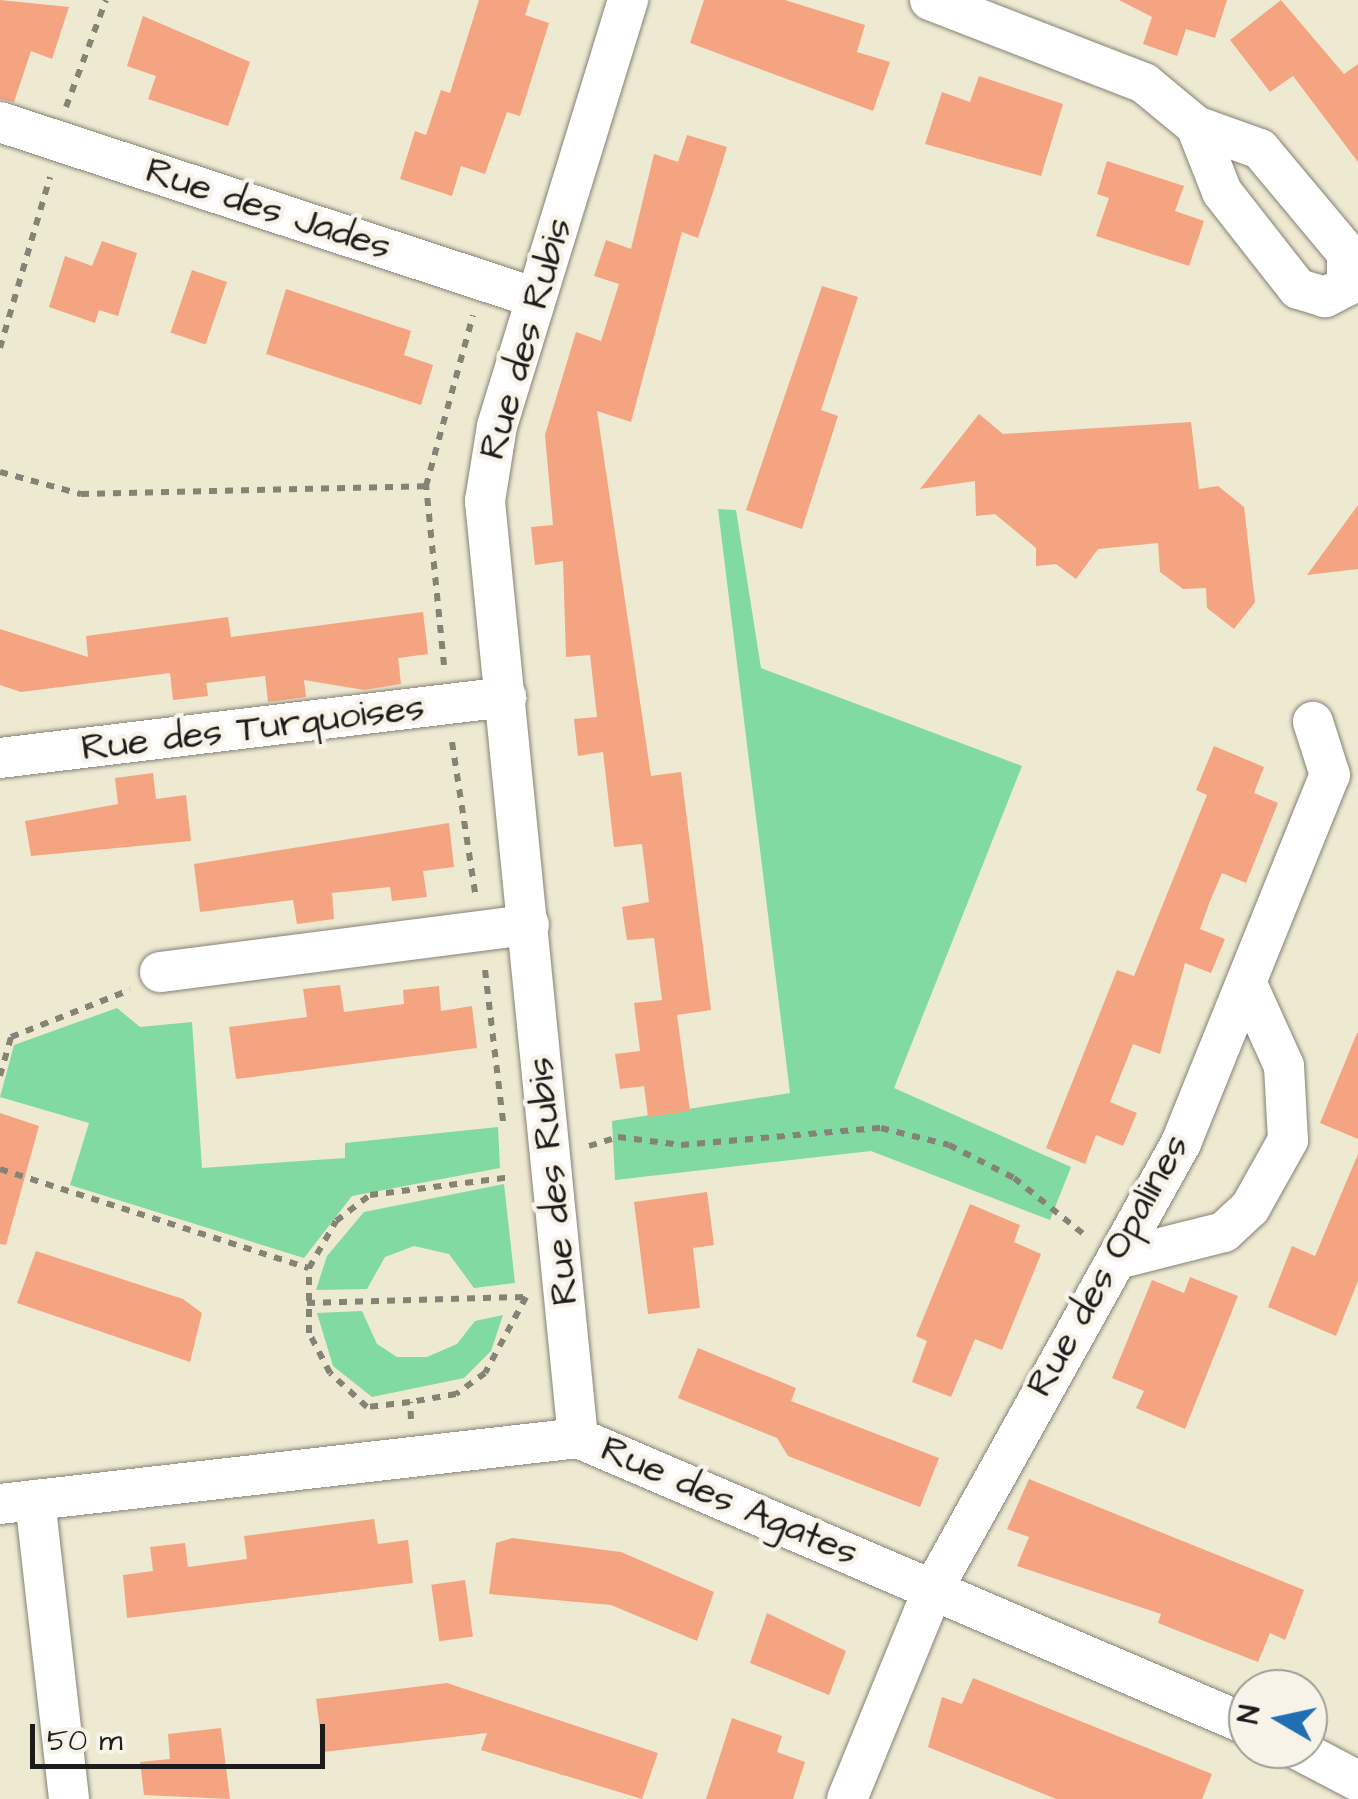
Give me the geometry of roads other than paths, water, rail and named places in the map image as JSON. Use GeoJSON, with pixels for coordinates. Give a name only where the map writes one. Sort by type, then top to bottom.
{"type":"FeatureCollection","features":[{"type":"Feature","properties":{"kind":"street","name":"Rue des Rubis"},"geometry":{"type":"LineString","coordinates":[[578,1438],[485,501],[497,426],[628,0]]}},
{"type":"Feature","properties":{"kind":"street"},"geometry":{"type":"LineString","coordinates":[[930,0],[1144,83],[1196,126],[1260,148],[1352,252],[1346,286],[1325,297],[1298,289],[1222,192],[1196,126]]}},
{"type":"Feature","properties":{"kind":"street","name":"Rue des Jades"},"geometry":{"type":"LineString","coordinates":[[0,122],[536,298]]}},
{"type":"Feature","properties":{"kind":"street","name":"Rue des Turquoises"},"geometry":{"type":"LineString","coordinates":[[0,758],[506,697]]}},
{"type":"Feature","properties":{"kind":"street","name":"Rue des Opalines"},"geometry":{"type":"LineString","coordinates":[[846,1799],[933,1588],[1181,1143],[1330,774],[1313,722]]}},
{"type":"Feature","properties":{"kind":"street"},"geometry":{"type":"LineString","coordinates":[[160,972],[529,925]]}},
{"type":"Feature","properties":{"kind":"street"},"geometry":{"type":"LineString","coordinates":[[1117,1258],[1224,1232],[1250,1208],[1288,1140],[1284,1066],[1247,984]]}},
{"type":"Feature","properties":{"kind":"street","name":"Rue des Agates"},"geometry":{"type":"LineString","coordinates":[[18,1502],[578,1438],[1228,1716]]}},
{"type":"Feature","properties":{"kind":"street"},"geometry":{"type":"LineString","coordinates":[[18,1502],[69,1799]]}},
{"type":"Feature","properties":{"kind":"street"},"geometry":{"type":"LineString","coordinates":[[1328,1766],[1358,1782]]}}]}
